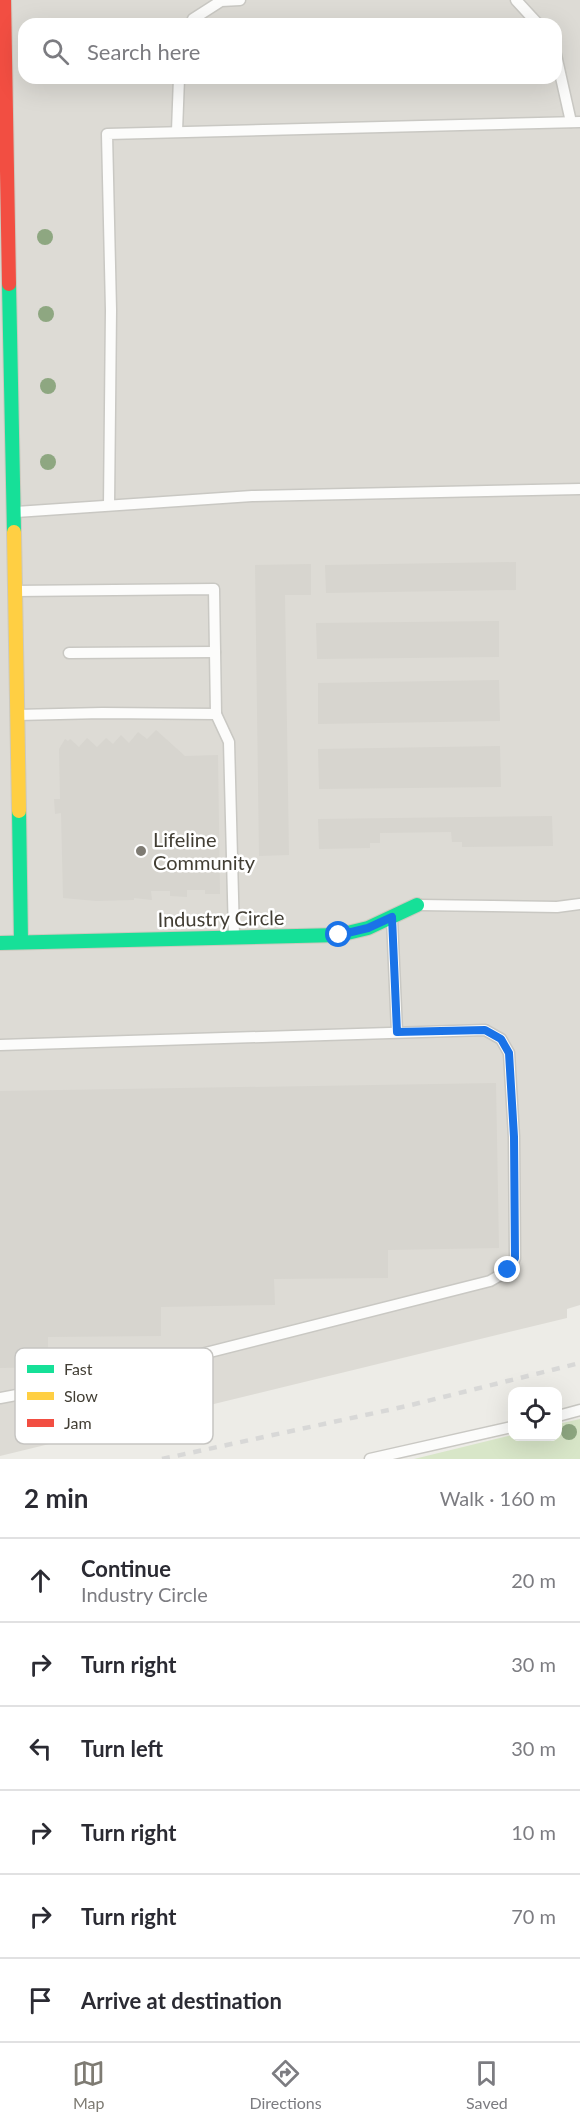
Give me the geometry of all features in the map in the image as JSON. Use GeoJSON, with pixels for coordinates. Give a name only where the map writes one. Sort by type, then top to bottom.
{"type":"FeatureCollection","features":[{"type":"Feature","properties":{"kind":"street"},"geometry":{"type":"LineString","coordinates":[[4,0],[21,942]]}},
{"type":"Feature","properties":{"kind":"street","name":"Industry Circle"},"geometry":{"type":"LineString","coordinates":[[0,943],[339,935],[361,930],[417,904]]}},
{"type":"Feature","properties":{"kind":"lane"},"geometry":{"type":"LineString","coordinates":[[195,18],[221,1],[240,0]]}},
{"type":"Feature","properties":{"kind":"lane"},"geometry":{"type":"LineString","coordinates":[[516,0],[532,18]]}},
{"type":"Feature","properties":{"kind":"lane"},"geometry":{"type":"LineString","coordinates":[[109,505],[111,310],[106,134],[576,122],[562,78]]}},
{"type":"Feature","properties":{"kind":"lane"},"geometry":{"type":"LineString","coordinates":[[177,131],[179,84]]}},
{"type":"Feature","properties":{"kind":"lane"},"geometry":{"type":"LineString","coordinates":[[13,512],[252,496],[580,489]]}},
{"type":"Feature","properties":{"kind":"lane"},"geometry":{"type":"LineString","coordinates":[[15,591],[214,589],[216,714],[229,742],[234,939]]}},
{"type":"Feature","properties":{"kind":"lane"},"geometry":{"type":"LineString","coordinates":[[69,652],[215,652]]}},
{"type":"Feature","properties":{"kind":"lane"},"geometry":{"type":"LineString","coordinates":[[17,715],[216,714]]}},
{"type":"Feature","properties":{"kind":"lane"},"geometry":{"type":"LineString","coordinates":[[417,904],[557,908],[580,904]]}},
{"type":"Feature","properties":{"kind":"lane"},"geometry":{"type":"LineString","coordinates":[[392,917],[397,1032]]}},
{"type":"Feature","properties":{"kind":"lane"},"geometry":{"type":"LineString","coordinates":[[0,1045],[485,1030],[501,1039],[509,1053],[514,1137],[515,1258],[508,1270],[490,1281],[213,1351]]}},
{"type":"Feature","properties":{"kind":"lane"},"geometry":{"type":"LineString","coordinates":[[0,1398],[15,1395]]}},
{"type":"Feature","properties":{"kind":"lane"},"geometry":{"type":"LineString","coordinates":[[562,1415],[580,1410]]}},
{"type":"Feature","properties":{"kind":"lane"},"geometry":{"type":"LineString","coordinates":[[370,1459],[508,1428]]}},
{"type":"Feature","properties":{"kind":"shaded area"},"geometry":{"type":"Polygon","coordinates":[[[0,0],[580,0],[580,1305],[567,1309],[567,1318],[213,1404],[213,1348],[15,1348],[15,1444],[49,1444],[0,1456],[0,0]]]}},
{"type":"Feature","properties":{"kind":"green space"},"geometry":{"type":"Polygon","coordinates":[[[580,1419],[580,1459],[414,1459],[508,1436],[508,1441],[562,1441],[562,1423],[580,1419]]]}},
{"type":"Feature","properties":{"kind":"building"},"geometry":{"type":"Polygon","coordinates":[[[516,562],[516,590],[326,593],[325,565],[516,562]]]}},
{"type":"Feature","properties":{"kind":"building"},"geometry":{"type":"Polygon","coordinates":[[[311,564],[311,595],[285,595],[289,855],[259,856],[255,565],[311,564]]]}},
{"type":"Feature","properties":{"kind":"building"},"geometry":{"type":"Polygon","coordinates":[[[499,621],[499,657],[317,659],[316,623],[499,621]]]}},
{"type":"Feature","properties":{"kind":"building"},"geometry":{"type":"Polygon","coordinates":[[[499,680],[500,721],[318,724],[318,683],[499,680]]]}},
{"type":"Feature","properties":{"kind":"building","name":"Lifeline Community"},"geometry":{"type":"Polygon","coordinates":[[[156,730],[185,756],[218,755],[220,894],[205,894],[205,890],[187,890],[187,897],[170,896],[170,891],[151,891],[152,900],[134,898],[134,900],[96,901],[63,898],[61,813],[55,814],[54,799],[60,799],[59,749],[65,739],[68,741],[70,739],[79,747],[87,738],[97,747],[106,738],[113,744],[121,735],[129,743],[138,732],[147,739],[156,730]]]}},
{"type":"Feature","properties":{"kind":"building"},"geometry":{"type":"Polygon","coordinates":[[[500,746],[501,787],[319,789],[318,749],[500,746]]]}},
{"type":"Feature","properties":{"kind":"building"},"geometry":{"type":"Polygon","coordinates":[[[552,816],[553,846],[462,847],[462,842],[452,842],[451,832],[380,833],[380,843],[370,843],[370,848],[319,849],[318,819],[552,816]]]}},
{"type":"Feature","properties":{"kind":"building"},"geometry":{"type":"Polygon","coordinates":[[[496,1083],[499,1248],[388,1250],[388,1278],[274,1279],[275,1305],[161,1307],[161,1336],[48,1337],[48,1348],[15,1348],[15,1368],[0,1368],[0,1091],[496,1083]]]}},
{"type":"Feature","properties":{"kind":"railway"},"geometry":{"type":"LineString","coordinates":[[162,1459],[407,1406],[580,1363]]}},
{"type":"Feature","properties":{"kind":"traffic: fast"},"geometry":{"type":"LineString","coordinates":[[9,284],[14,532]]}},
{"type":"Feature","properties":{"kind":"traffic: fast"},"geometry":{"type":"LineString","coordinates":[[19,811],[21,942]]}},
{"type":"Feature","properties":{"kind":"traffic: fast"},"geometry":{"type":"LineString","coordinates":[[0,943],[339,935],[368,928],[417,905]]}},
{"type":"Feature","properties":{"kind":"traffic: slow"},"geometry":{"type":"LineString","coordinates":[[14,532],[19,811]]}},
{"type":"Feature","properties":{"kind":"traffic: jam"},"geometry":{"type":"LineString","coordinates":[[4,0],[9,284]]}},
{"type":"Feature","properties":{"kind":"place","name":"Lifeline Community"},"geometry":{"type":"Point","coordinates":[141,851]}},
{"type":"Feature","properties":{"kind":"route"},"geometry":{"type":"LineString","coordinates":[[339,935],[368,928],[392,917],[397,1032],[485,1030],[501,1039],[509,1053],[514,1137],[515,1258],[508,1270]]}}]}
